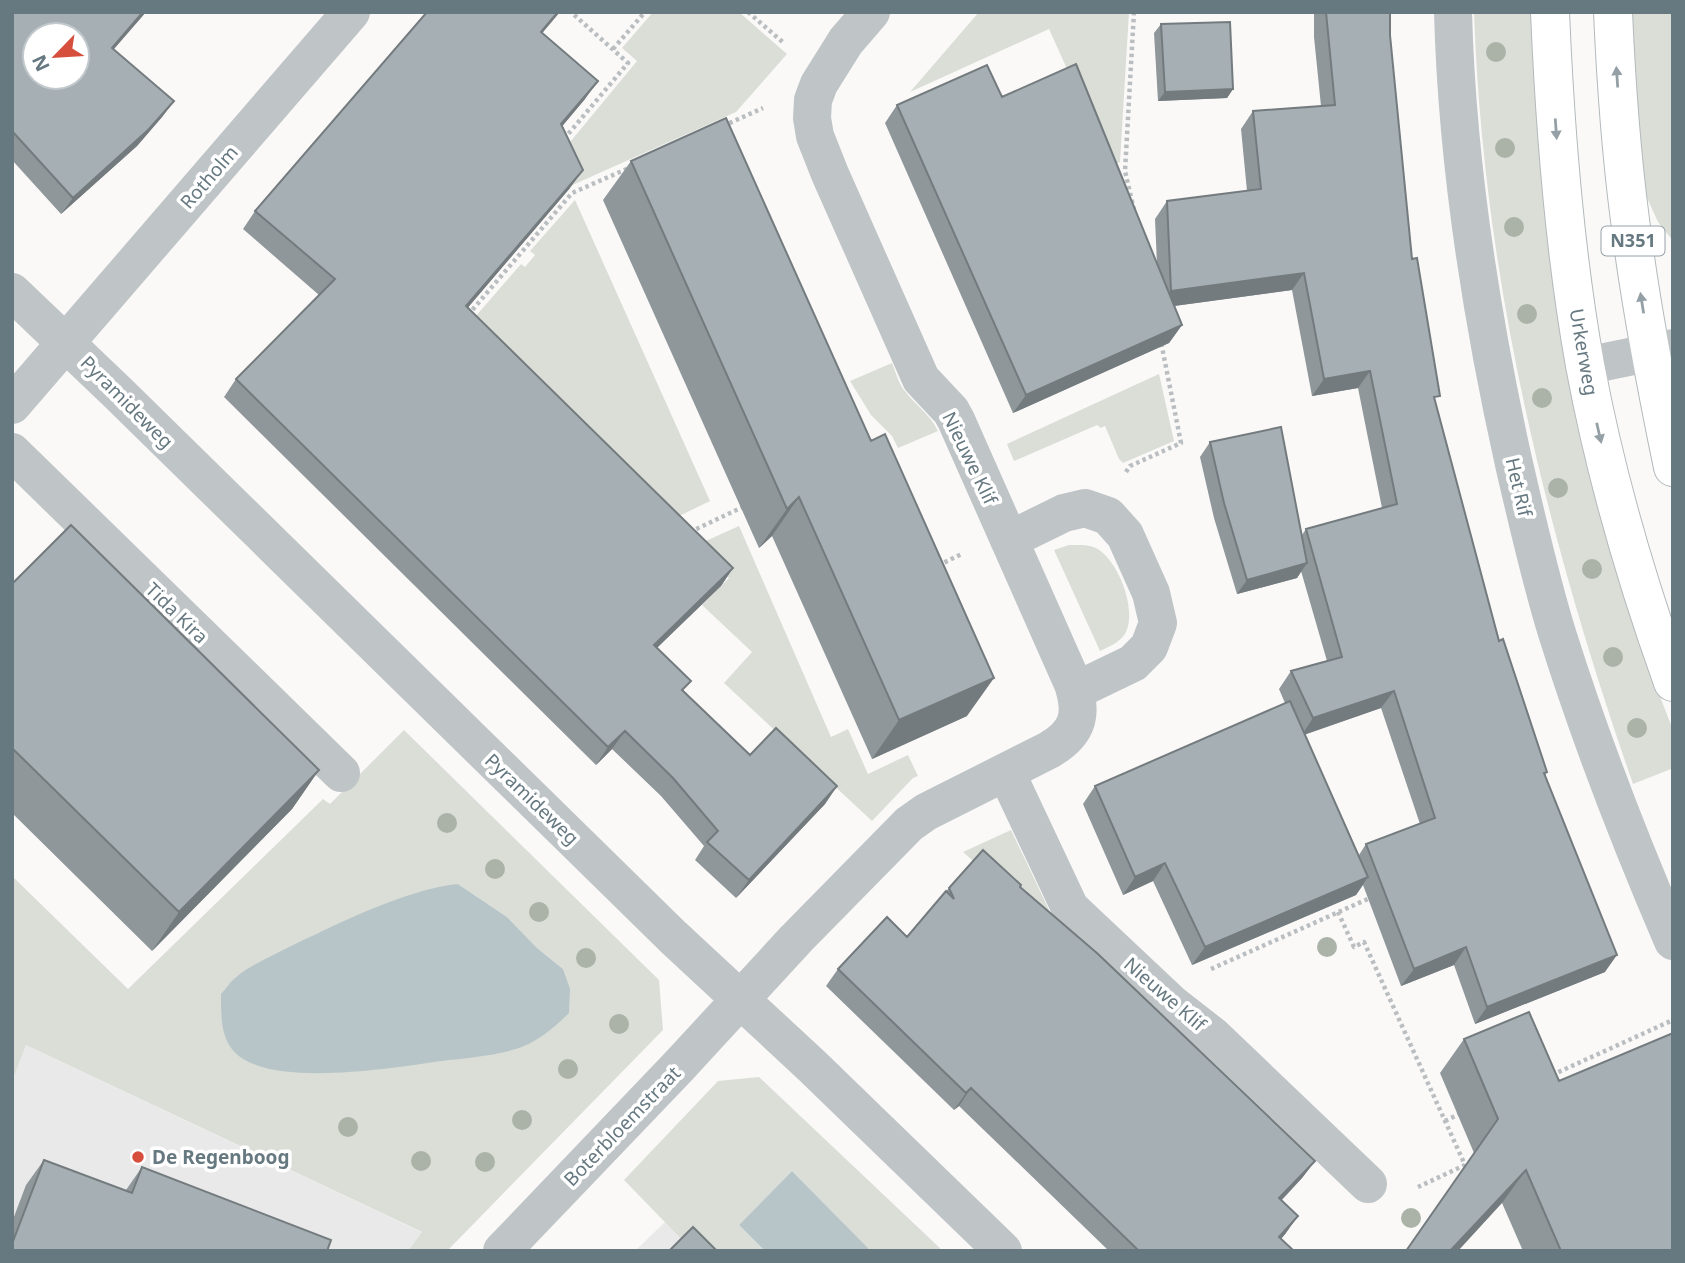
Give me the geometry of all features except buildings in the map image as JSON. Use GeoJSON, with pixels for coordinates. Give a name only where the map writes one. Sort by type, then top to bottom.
{"type":"FeatureCollection","features":[{"type":"Feature","properties":{"kind":"main road","name":"Urkerweg"},"geometry":{"type":"LineString","coordinates":[[1550,12],[1563,209],[1585,366],[1626,538],[1651,622],[1673,682]]}},
{"type":"Feature","properties":{"kind":"main road","name":"N351"},"geometry":{"type":"LineString","coordinates":[[1613,12],[1626,186],[1661,351],[1673,467]]}},
{"type":"Feature","properties":{"kind":"street","name":"Rotholm"},"geometry":{"type":"LineString","coordinates":[[65,342],[351,12]]}},
{"type":"Feature","properties":{"kind":"street","name":"Nieuwe Klif"},"geometry":{"type":"LineString","coordinates":[[740,999],[909,824],[926,812],[1060,743],[1074,728],[1078,713],[1075,691],[956,420],[921,379],[821,153],[812,118],[813,100],[818,84],[846,41],[871,12]]}},
{"type":"Feature","properties":{"kind":"street","name":"Het Rif"},"geometry":{"type":"LineString","coordinates":[[1453,12],[1460,122],[1476,260],[1501,404],[1528,524],[1570,671],[1612,790],[1673,941]]}},
{"type":"Feature","properties":{"kind":"street","name":"Pyramideweg"},"geometry":{"type":"LineString","coordinates":[[12,292],[673,937],[1003,1251]]}},
{"type":"Feature","properties":{"kind":"street","name":"Pyramideweg"},"geometry":{"type":"LineString","coordinates":[[12,405],[65,342]]}},
{"type":"Feature","properties":{"kind":"street"},"geometry":{"type":"LineString","coordinates":[[1585,366],[1661,351]]}},
{"type":"Feature","properties":{"kind":"street","name":"Tida Kira"},"geometry":{"type":"LineString","coordinates":[[12,452],[341,773]]}},
{"type":"Feature","properties":{"kind":"street"},"geometry":{"type":"LineString","coordinates":[[1008,538],[1063,513],[1084,508],[1108,516],[1125,535],[1151,593],[1158,623],[1149,648],[1133,663],[1075,691]]}},
{"type":"Feature","properties":{"kind":"street","name":"Nieuwe Klif"},"geometry":{"type":"LineString","coordinates":[[1006,772],[1070,908],[1172,1004],[1213,1035],[1368,1184]]}},
{"type":"Feature","properties":{"kind":"street","name":"Boterbloemstraat"},"geometry":{"type":"LineString","coordinates":[[502,1251],[740,999]]}},
{"type":"Feature","properties":{"kind":"path"},"geometry":{"type":"LineString","coordinates":[[558,146],[628,63],[571,12]]}},
{"type":"Feature","properties":{"kind":"path"},"geometry":{"type":"LineString","coordinates":[[613,49],[645,12]]}},
{"type":"Feature","properties":{"kind":"path"},"geometry":{"type":"LineString","coordinates":[[1134,12],[1125,172],[1134,212]]}},
{"type":"Feature","properties":{"kind":"path"},"geometry":{"type":"LineString","coordinates":[[723,126],[818,84]]}},
{"type":"Feature","properties":{"kind":"path"},"geometry":{"type":"LineString","coordinates":[[461,323],[572,193],[635,165]]}},
{"type":"Feature","properties":{"kind":"path"},"geometry":{"type":"LineString","coordinates":[[1095,512],[1130,466],[1181,443],[1159,334]]}},
{"type":"Feature","properties":{"kind":"path"},"geometry":{"type":"LineString","coordinates":[[679,537],[755,502]]}},
{"type":"Feature","properties":{"kind":"path"},"geometry":{"type":"LineString","coordinates":[[936,552],[941,564],[1008,538]]}},
{"type":"Feature","properties":{"kind":"path"},"geometry":{"type":"LineString","coordinates":[[1200,974],[1370,898]]}},
{"type":"Feature","properties":{"kind":"path"},"geometry":{"type":"LineString","coordinates":[[1338,912],[1354,947],[1364,942],[1465,1165],[1392,1199],[1368,1184]]}},
{"type":"Feature","properties":{"kind":"path"},"geometry":{"type":"LineString","coordinates":[[1544,1078],[1673,1020]]}},
{"type":"Feature","properties":{"kind":"path"},"geometry":{"type":"LineString","coordinates":[[1445,1121],[1471,1110]]}},
{"type":"Feature","properties":{"kind":"shaded area"},"geometry":{"type":"Polygon","coordinates":[[[653,12],[739,12],[787,54],[736,112],[568,187],[518,205],[637,61],[622,48],[653,12]]]}},
{"type":"Feature","properties":{"kind":"shaded area"},"geometry":{"type":"Polygon","coordinates":[[[979,12],[1129,12],[1120,162],[1111,166],[1049,29],[910,92],[979,12]]]}},
{"type":"Feature","properties":{"kind":"shaded area"},"geometry":{"type":"Polygon","coordinates":[[[1474,12],[1534,12],[1659,694],[1673,730],[1673,771],[1671,769],[1633,784],[1573,596],[1524,404],[1490,209],[1474,12]]]}},
{"type":"Feature","properties":{"kind":"shaded area"},"geometry":{"type":"Polygon","coordinates":[[[1630,12],[1673,12],[1673,241],[1658,222],[1643,189],[1630,12]]]}},
{"type":"Feature","properties":{"kind":"shaded area"},"geometry":{"type":"Polygon","coordinates":[[[575,200],[710,501],[677,517],[468,325],[521,264],[525,267],[535,255],[530,251],[575,200]]]}},
{"type":"Feature","properties":{"kind":"shaded area"},"geometry":{"type":"Polygon","coordinates":[[[892,363],[902,387],[938,431],[898,448],[892,436],[871,415],[850,381],[892,363]]]}},
{"type":"Feature","properties":{"kind":"shaded area"},"geometry":{"type":"Polygon","coordinates":[[[1159,374],[1174,441],[1123,463],[1105,426],[1101,428],[1097,425],[1014,461],[1007,444],[1159,374]]]}},
{"type":"Feature","properties":{"kind":"shaded area"},"geometry":{"type":"Polygon","coordinates":[[[739,526],[831,737],[848,729],[868,774],[908,755],[918,776],[872,821],[724,683],[752,652],[702,605],[729,578],[697,545],[739,526]]]}},
{"type":"Feature","properties":{"kind":"shaded area"},"geometry":{"type":"Polygon","coordinates":[[[1069,545],[1090,546],[1104,554],[1118,574],[1127,598],[1129,622],[1126,632],[1118,641],[1100,651],[1054,550],[1069,545]]]}},
{"type":"Feature","properties":{"kind":"shaded area"},"geometry":{"type":"Polygon","coordinates":[[[404,730],[659,980],[663,1030],[449,1249],[408,1251],[422,1232],[26,1045],[12,1082],[12,876],[128,989],[323,799],[330,804],[404,730]],[[458,884],[318,933],[236,977],[563,969],[537,948],[507,917],[458,884]]]}},
{"type":"Feature","properties":{"kind":"shaded area"},"geometry":{"type":"Polygon","coordinates":[[[1011,830],[1051,914],[1023,905],[963,852],[1011,830]]]}},
{"type":"Feature","properties":{"kind":"shaded area"},"geometry":{"type":"Polygon","coordinates":[[[458,884],[507,917],[537,948],[563,969],[570,989],[569,1013],[531,1043],[498,1053],[396,1067],[313,1073],[264,1068],[245,1060],[226,1040],[221,994],[241,973],[287,948],[371,909],[416,893],[458,884]]]}},
{"type":"Feature","properties":{"kind":"shaded area","name":"De Regenboog"},"geometry":{"type":"Polygon","coordinates":[[[26,1045],[423,1233],[408,1251],[12,1251],[12,1082],[26,1045]]]}},
{"type":"Feature","properties":{"kind":"shaded area"},"geometry":{"type":"Polygon","coordinates":[[[759,1077],[943,1251],[871,1251],[792,1171],[739,1225],[765,1251],[693,1251],[624,1180],[718,1081],[759,1077]]]}},
{"type":"Feature","properties":{"kind":"shaded area"},"geometry":{"type":"Polygon","coordinates":[[[792,1171],[871,1251],[765,1251],[739,1225],[792,1171]]]}},
{"type":"Feature","properties":{"kind":"shaded area"},"geometry":{"type":"Polygon","coordinates":[[[665,1222],[693,1251],[635,1251],[665,1222]]]}},
{"type":"Feature","properties":{"kind":"place","name":"De Regenboog"},"geometry":{"type":"Point","coordinates":[138,1157]}}]}
